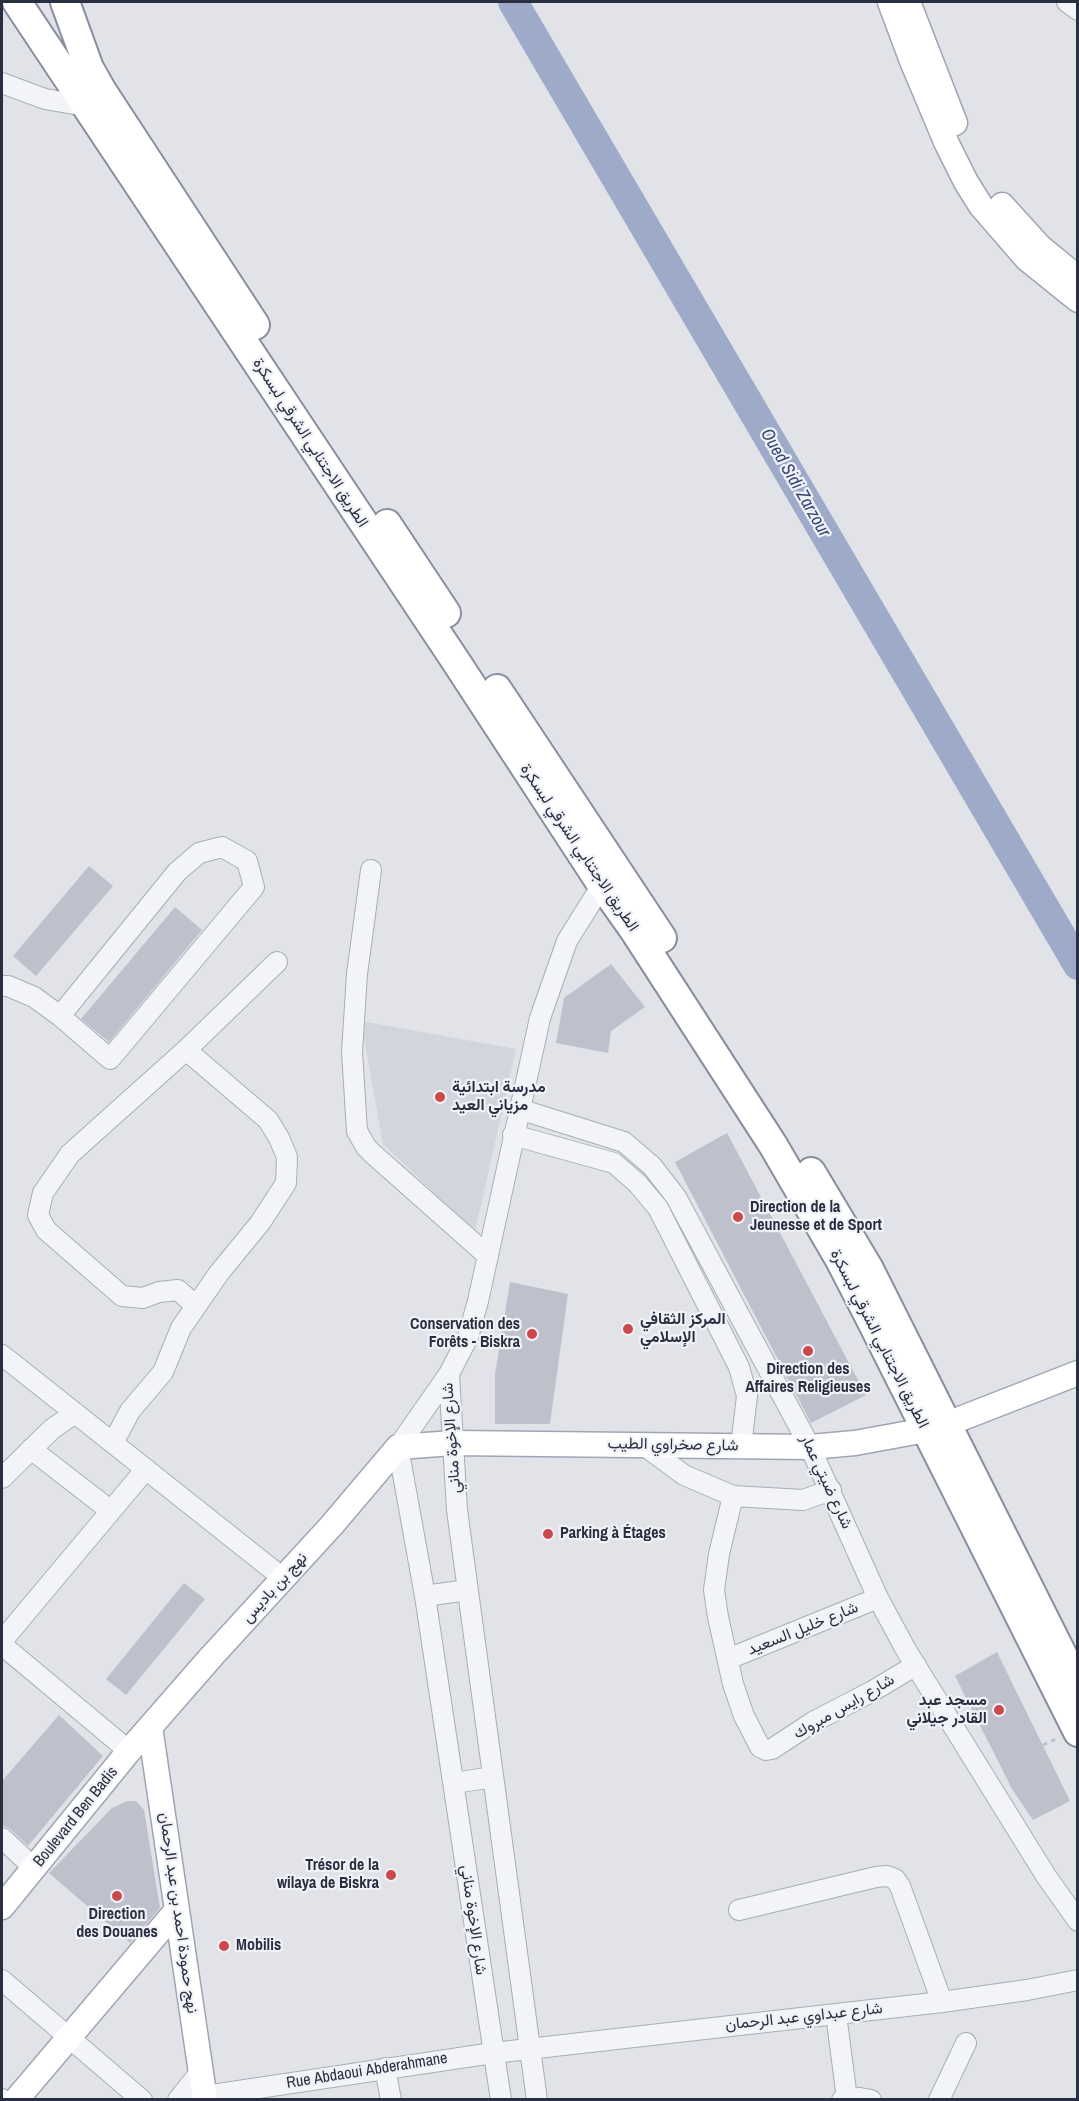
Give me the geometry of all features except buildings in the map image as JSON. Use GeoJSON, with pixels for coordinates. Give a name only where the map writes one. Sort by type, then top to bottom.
{"type":"FeatureCollection","features":[{"type":"Feature","properties":{"kind":"highway","name":"الطريق الاجتنابي الشرقي لبسكرة"},"geometry":{"type":"LineString","coordinates":[[17,2],[455,660],[733,1083],[802,1194],[936,1427],[1077,1686]]}},
{"type":"Feature","properties":{"kind":"highway","name":"الطريق الاجتنابي الشرقي لبسكرة"},"geometry":{"type":"LineString","coordinates":[[65,2],[89,68],[102,91],[337,450],[606,853],[785,1128],[869,1269],[1070,1734]]}},
{"type":"Feature","properties":{"kind":"main road"},"geometry":{"type":"LineString","coordinates":[[890,2],[946,144],[981,206],[1027,260],[1077,300]]}},
{"type":"Feature","properties":{"kind":"main road"},"geometry":{"type":"LineString","coordinates":[[908,2],[962,139],[981,176],[1013,220],[1040,247],[1077,278]]}},
{"type":"Feature","properties":{"kind":"main road","name":"شارع صخراوي الطيب"},"geometry":{"type":"LineString","coordinates":[[398,1447],[453,1443],[810,1447],[855,1443],[936,1427],[1077,1373]]}},
{"type":"Feature","properties":{"kind":"main road","name":"نهج بن باديس"},"geometry":{"type":"LineString","coordinates":[[150,1727],[332,1525],[398,1447]]}},
{"type":"Feature","properties":{"kind":"main road","name":"Boulevard Ben Badis"},"geometry":{"type":"LineString","coordinates":[[2,1907],[150,1727]]}},
{"type":"Feature","properties":{"kind":"main road","name":"نهج حمودة احمد بن عبد الرحمان"},"geometry":{"type":"LineString","coordinates":[[150,1727],[205,2098]]}},
{"type":"Feature","properties":{"kind":"main road"},"geometry":{"type":"LineString","coordinates":[[123,1759],[158,1780]]}},
{"type":"Feature","properties":{"kind":"main road"},"geometry":{"type":"LineString","coordinates":[[16,2100],[177,1910]]}},
{"type":"Feature","properties":{"kind":"street"},"geometry":{"type":"LineString","coordinates":[[1067,2],[1077,10]]}},
{"type":"Feature","properties":{"kind":"street"},"geometry":{"type":"LineString","coordinates":[[2,82],[45,99],[86,104]]}},
{"type":"Feature","properties":{"kind":"street"},"geometry":{"type":"LineString","coordinates":[[2,986],[8,986],[33,997],[60,1016],[110,1059],[254,887],[247,861],[222,847],[198,853],[177,872],[60,1016]]}},
{"type":"Feature","properties":{"kind":"street"},"geometry":{"type":"LineString","coordinates":[[371,870],[357,975],[352,1052],[357,1131],[373,1154],[487,1255]]}},
{"type":"Feature","properties":{"kind":"street"},"geometry":{"type":"LineString","coordinates":[[449,1374],[468,1337],[540,1018],[567,941],[602,885]]}},
{"type":"Feature","properties":{"kind":"street"},"geometry":{"type":"LineString","coordinates":[[196,1306],[178,1290],[159,1292],[143,1299],[122,1296],[46,1230],[38,1215],[43,1193],[70,1154],[186,1050],[277,962]]}},
{"type":"Feature","properties":{"kind":"street"},"geometry":{"type":"LineString","coordinates":[[113,1443],[130,1411],[163,1372],[181,1328],[219,1273],[260,1223],[286,1183],[287,1157],[268,1120],[186,1050]]}},
{"type":"Feature","properties":{"kind":"street","name":"شارع ضيتي عمار"},"geometry":{"type":"LineString","coordinates":[[519,1109],[624,1142],[652,1166],[676,1197],[810,1447],[878,1598],[906,1650],[1077,1922]]}},
{"type":"Feature","properties":{"kind":"street"},"geometry":{"type":"LineString","coordinates":[[513,1135],[614,1163],[658,1208],[739,1367],[747,1396],[741,1446]]}},
{"type":"Feature","properties":{"kind":"street"},"geometry":{"type":"LineString","coordinates":[[658,1208],[676,1197]]}},
{"type":"Feature","properties":{"kind":"street"},"geometry":{"type":"LineString","coordinates":[[2,1355],[283,1578]]}},
{"type":"Feature","properties":{"kind":"street","name":"شارع الإخوة مناني"},"geometry":{"type":"LineString","coordinates":[[449,1374],[457,1510],[537,2100]]}},
{"type":"Feature","properties":{"kind":"street","name":"شارع الإخوة مناني"},"geometry":{"type":"LineString","coordinates":[[449,1374],[398,1447],[425,1596],[501,2100]]}},
{"type":"Feature","properties":{"kind":"street"},"geometry":{"type":"LineString","coordinates":[[747,1396],[779,1389]]}},
{"type":"Feature","properties":{"kind":"street"},"geometry":{"type":"LineString","coordinates":[[2,1478],[52,1428],[75,1413]]}},
{"type":"Feature","properties":{"kind":"street"},"geometry":{"type":"LineString","coordinates":[[642,1444],[684,1475],[733,1496],[803,1500],[831,1490]]}},
{"type":"Feature","properties":{"kind":"street"},"geometry":{"type":"LineString","coordinates":[[31,1449],[111,1511]]}},
{"type":"Feature","properties":{"kind":"street"},"geometry":{"type":"LineString","coordinates":[[123,1759],[2,1643],[146,1469]]}},
{"type":"Feature","properties":{"kind":"street"},"geometry":{"type":"LineString","coordinates":[[728,1659],[714,1590],[719,1554],[733,1496]]}},
{"type":"Feature","properties":{"kind":"street"},"geometry":{"type":"LineString","coordinates":[[425,1596],[467,1590]]}},
{"type":"Feature","properties":{"kind":"street","name":"شارع خليل السعيد"},"geometry":{"type":"LineString","coordinates":[[728,1659],[878,1598]]}},
{"type":"Feature","properties":{"kind":"street","name":"شارع رايس مبروك"},"geometry":{"type":"LineString","coordinates":[[728,1659],[737,1695],[753,1735],[760,1747],[766,1750],[772,1749],[813,1722],[872,1692],[916,1665]]}},
{"type":"Feature","properties":{"kind":"street"},"geometry":{"type":"LineString","coordinates":[[454,1783],[493,1777]]}},
{"type":"Feature","properties":{"kind":"street"},"geometry":{"type":"LineString","coordinates":[[2,1838],[35,1869]]}},
{"type":"Feature","properties":{"kind":"street"},"geometry":{"type":"LineString","coordinates":[[739,1910],[876,1876],[895,1879],[900,1886],[942,2002]]}},
{"type":"Feature","properties":{"kind":"street"},"geometry":{"type":"LineString","coordinates":[[2,1980],[142,2100]]}},
{"type":"Feature","properties":{"kind":"street","name":"شارع عبداوي عبد الرحمان"},"geometry":{"type":"LineString","coordinates":[[529,2049],[942,2002],[1027,1990],[1077,1980]]}},
{"type":"Feature","properties":{"kind":"street"},"geometry":{"type":"LineString","coordinates":[[836,2014],[847,2099]]}},
{"type":"Feature","properties":{"kind":"street"},"geometry":{"type":"LineString","coordinates":[[939,2100],[966,2043]]}},
{"type":"Feature","properties":{"kind":"street","name":"Rue Abdaoui Abderahmane"},"geometry":{"type":"LineString","coordinates":[[205,2098],[309,2090],[386,2068],[529,2049]]}},
{"type":"Feature","properties":{"kind":"street"},"geometry":{"type":"LineString","coordinates":[[386,2068],[391,2100]]}},
{"type":"Feature","properties":{"kind":"street"},"geometry":{"type":"LineString","coordinates":[[178,2100],[201,2071]]}},
{"type":"Feature","properties":{"kind":"street"},"geometry":{"type":"LineString","coordinates":[[842,2100],[871,2100]]}},
{"type":"Feature","properties":{"kind":"path"},"geometry":{"type":"LineString","coordinates":[[1042,1745],[1070,1734]]}},
{"type":"Feature","properties":{"kind":"shaded area","name":"مدرسة ابتدائية مزياني العيد"},"geometry":{"type":"Polygon","coordinates":[[[361,1021],[516,1049],[475,1232],[383,1144],[361,1021]]]}},
{"type":"Feature","properties":{"kind":"waterway","name":"Oued Sidi Zarzour"},"geometry":{"type":"LineString","coordinates":[[513,2],[1078,965]]}},
{"type":"Feature","properties":{"kind":"place","name":"مدرسة ابتدائية مزياني العيد"},"geometry":{"type":"Point","coordinates":[440,1097]}},
{"type":"Feature","properties":{"kind":"place","name":"Direction de la Jeunesse et de Sport"},"geometry":{"type":"Point","coordinates":[738,1217]}},
{"type":"Feature","properties":{"kind":"place","name":"المركز الثقافي الإسلامي"},"geometry":{"type":"Point","coordinates":[628,1329]}},
{"type":"Feature","properties":{"kind":"place","name":"Conservation des Forêts - Biskra"},"geometry":{"type":"Point","coordinates":[532,1334]}},
{"type":"Feature","properties":{"kind":"place","name":"Direction des Affaires Religieuses"},"geometry":{"type":"Point","coordinates":[808,1351]}},
{"type":"Feature","properties":{"kind":"place","name":"Parking à Étages"},"geometry":{"type":"Point","coordinates":[548,1534]}},
{"type":"Feature","properties":{"kind":"place","name":"مسجد عبد القادر جيلاني"},"geometry":{"type":"Point","coordinates":[999,1710]}},
{"type":"Feature","properties":{"kind":"place","name":"Trésor de la wilaya de Biskra"},"geometry":{"type":"Point","coordinates":[391,1875]}},
{"type":"Feature","properties":{"kind":"place","name":"Direction des Douanes"},"geometry":{"type":"Point","coordinates":[117,1896]}},
{"type":"Feature","properties":{"kind":"place","name":"Mobilis"},"geometry":{"type":"Point","coordinates":[224,1946]}}]}
